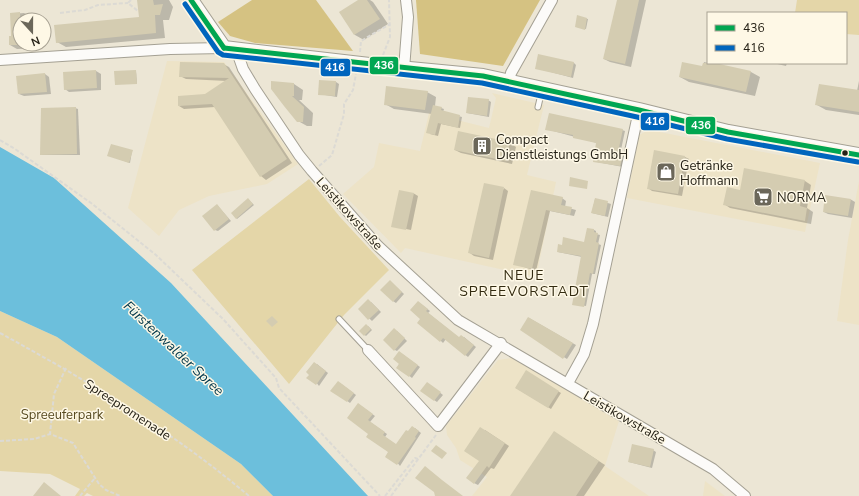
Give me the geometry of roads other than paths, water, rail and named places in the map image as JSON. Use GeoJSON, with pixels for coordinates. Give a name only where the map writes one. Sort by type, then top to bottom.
{"type":"FeatureCollection","features":[{"type":"Feature","properties":{"kind":"main road"},"geometry":{"type":"LineString","coordinates":[[191,0],[230,49],[404,69],[467,74],[639,110],[728,132],[859,155]]}},
{"type":"Feature","properties":{"kind":"street"},"geometry":{"type":"LineString","coordinates":[[404,69],[408,18],[406,0]]}},
{"type":"Feature","properties":{"kind":"street"},"geometry":{"type":"LineString","coordinates":[[509,82],[511,72],[552,0]]}},
{"type":"Feature","properties":{"kind":"street"},"geometry":{"type":"LineString","coordinates":[[0,60],[170,49],[230,49]]}},
{"type":"Feature","properties":{"kind":"street","name":"Leistikowstraße"},"geometry":{"type":"LineString","coordinates":[[230,49],[299,155],[312,171],[378,246],[458,320],[501,343],[713,469],[745,496]]}},
{"type":"Feature","properties":{"kind":"street"},"geometry":{"type":"LineString","coordinates":[[568,384],[584,354],[593,324],[639,110]]}},
{"type":"Feature","properties":{"kind":"street"},"geometry":{"type":"LineString","coordinates":[[368,350],[438,426],[501,343]]}},
{"type":"Feature","properties":{"kind":"lane"},"geometry":{"type":"LineString","coordinates":[[538,107],[542,89]]}},
{"type":"Feature","properties":{"kind":"lane"},"geometry":{"type":"LineString","coordinates":[[339,319],[368,350]]}},
{"type":"Feature","properties":{"kind":"water","name":"Fürstenwalder Spree"},"geometry":{"type":"Polygon","coordinates":[[[0,147],[54,178],[171,283],[368,496],[273,496],[241,464],[57,337],[0,311],[0,147]]]}},
{"type":"Feature","properties":{"kind":"place","name":"Compact Dienstleistungs GmbH"},"geometry":{"type":"Point","coordinates":[482,146]}},
{"type":"Feature","properties":{"kind":"place","name":"Getränke Hoffmann"},"geometry":{"type":"Point","coordinates":[666,172]}},
{"type":"Feature","properties":{"kind":"place","name":"NORMA"},"geometry":{"type":"Point","coordinates":[763,197]}},
{"type":"Feature","properties":{"kind":"district","name":"NEUE SPREEVORSTADT"},"geometry":{"type":"Point","coordinates":[524,284]}},
{"type":"Feature","properties":{"kind":"park label","name":"Spreeuferpark"},"geometry":{"type":"Point","coordinates":[62,414]}}]}
